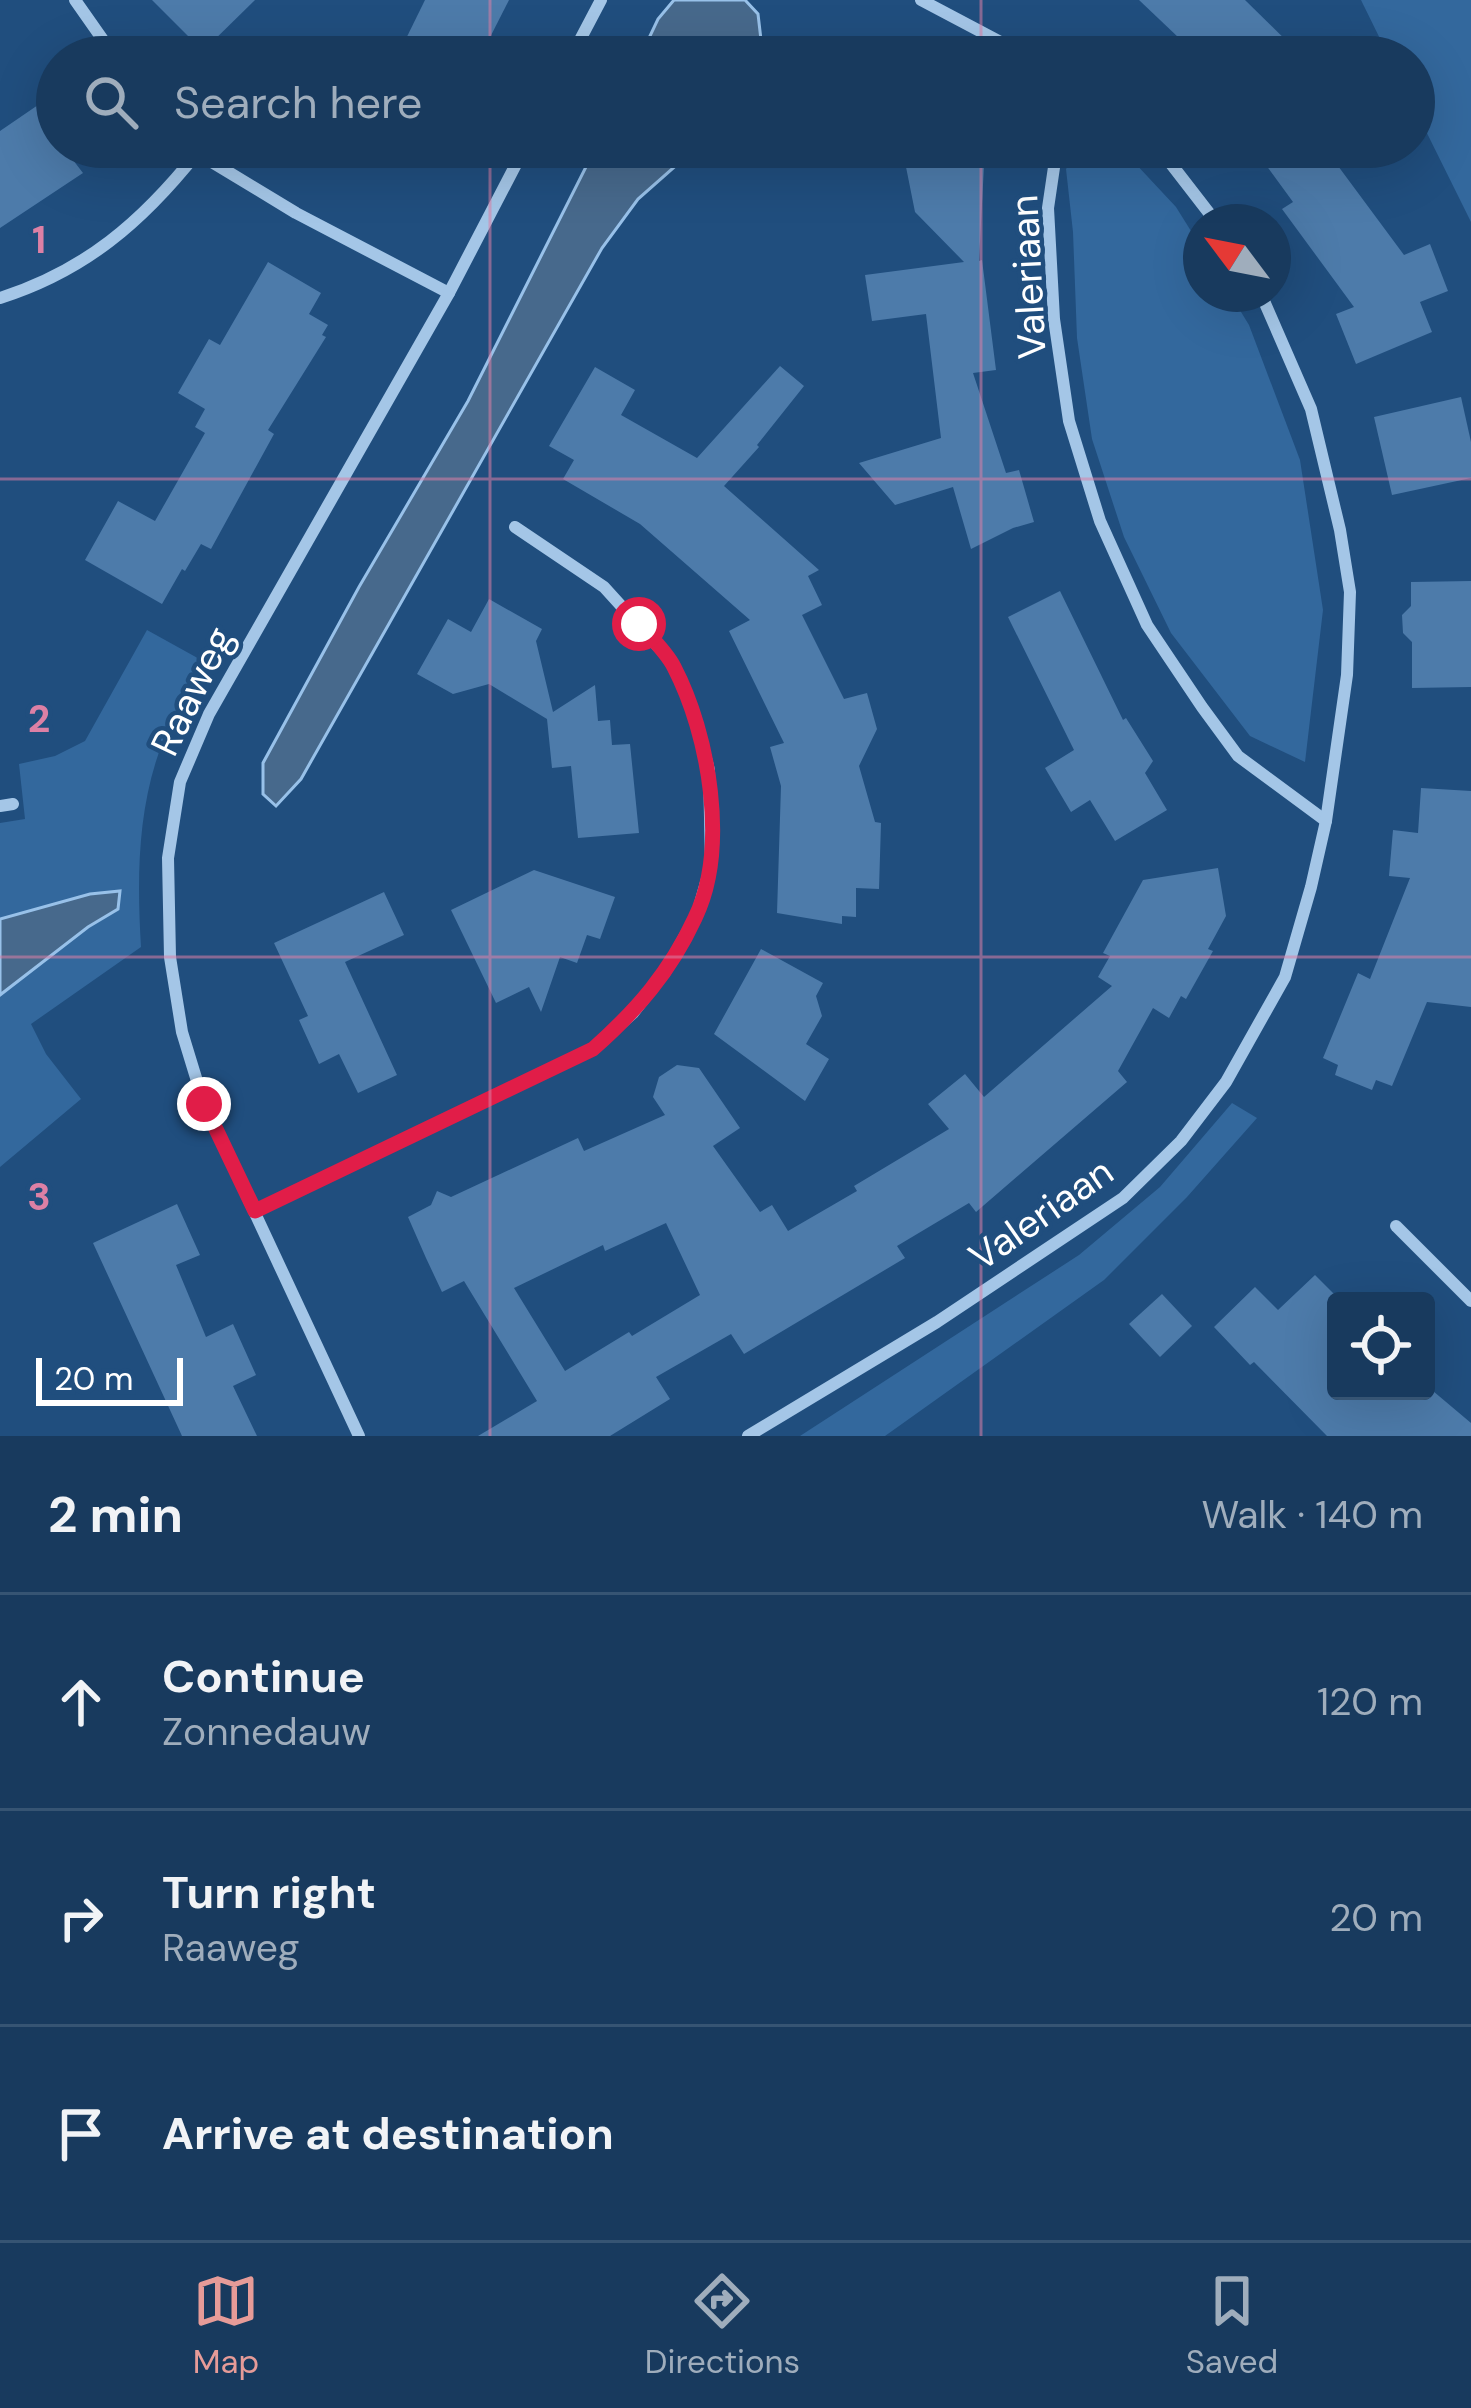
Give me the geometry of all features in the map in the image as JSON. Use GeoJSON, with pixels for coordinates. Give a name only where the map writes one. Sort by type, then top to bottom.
{"type":"FeatureCollection","features":[{"type":"Feature","properties":{"kind":"street"},"geometry":{"type":"LineString","coordinates":[[75,0],[100,36]]}},
{"type":"Feature","properties":{"kind":"street"},"geometry":{"type":"LineString","coordinates":[[583,36],[601,0]]}},
{"type":"Feature","properties":{"kind":"street"},"geometry":{"type":"LineString","coordinates":[[920,0],[989,36]]}},
{"type":"Feature","properties":{"kind":"street"},"geometry":{"type":"LineString","coordinates":[[0,298],[28,289],[108,245],[163,196],[182,168]]}},
{"type":"Feature","properties":{"kind":"street"},"geometry":{"type":"LineString","coordinates":[[223,168],[296,213],[449,293]]}},
{"type":"Feature","properties":{"kind":"street","name":"Raaweg"},"geometry":{"type":"LineString","coordinates":[[359,1436],[204,1104],[182,1032],[170,957],[168,858],[179,782],[208,714],[449,293],[514,168]]}},
{"type":"Feature","properties":{"kind":"street","name":"Valeriaan"},"geometry":{"type":"LineString","coordinates":[[1054,168],[1048,208],[1054,319],[1069,421],[1100,520],[1148,625],[1238,756],[1326,821]]}},
{"type":"Feature","properties":{"kind":"street"},"geometry":{"type":"LineString","coordinates":[[1174,168],[1202,204]]}},
{"type":"Feature","properties":{"kind":"street","name":"Valeriaan"},"geometry":{"type":"LineString","coordinates":[[748,1436],[938,1322],[1123,1198],[1180,1141],[1226,1082],[1285,977],[1326,821],[1347,675],[1350,592],[1311,409],[1269,312]]}},
{"type":"Feature","properties":{"kind":"street"},"geometry":{"type":"LineString","coordinates":[[255,1211],[593,1049],[633,1013],[665,972],[697,914],[711,865],[709,770],[695,716],[672,662],[604,587],[515,526]]}},
{"type":"Feature","properties":{"kind":"street"},"geometry":{"type":"LineString","coordinates":[[1396,1226],[1471,1301]]}},
{"type":"Feature","properties":{"kind":"shaded area"},"geometry":{"type":"Polygon","coordinates":[[[674,0],[745,0],[758,14],[761,36],[650,36],[674,0]]]}},
{"type":"Feature","properties":{"kind":"shaded area"},"geometry":{"type":"Polygon","coordinates":[[[1361,0],[1471,0],[1471,222],[1435,149],[1435,36],[1379,36],[1361,0]]]}},
{"type":"Feature","properties":{"kind":"shaded area"},"geometry":{"type":"Polygon","coordinates":[[[585,168],[673,168],[638,199],[602,248],[301,779],[276,806],[263,794],[263,763],[468,401],[585,168]]]}},
{"type":"Feature","properties":{"kind":"shaded area"},"geometry":{"type":"Polygon","coordinates":[[[1067,168],[1140,168],[1183,218],[1183,312],[1241,312],[1249,325],[1300,460],[1323,610],[1305,762],[1250,736],[1171,633],[1124,537],[1092,439],[1077,338],[1067,168]]]}},
{"type":"Feature","properties":{"kind":"shaded area"},"geometry":{"type":"Polygon","coordinates":[[[147,630],[203,661],[166,733],[148,794],[139,870],[141,947],[31,1024],[46,1054],[81,1099],[0,1167],[0,995],[118,909],[90,894],[0,919],[0,823],[25,819],[19,764],[55,756],[85,741],[147,630]]]}},
{"type":"Feature","properties":{"kind":"shaded area"},"geometry":{"type":"Polygon","coordinates":[[[120,891],[118,909],[0,995],[0,919],[90,894],[120,891]]]}},
{"type":"Feature","properties":{"kind":"shaded area"},"geometry":{"type":"Polygon","coordinates":[[[1232,1103],[1257,1118],[1104,1280],[885,1436],[800,1436],[1079,1255],[1160,1187],[1232,1103]]]}},
{"type":"Feature","properties":{"kind":"building"},"geometry":{"type":"Polygon","coordinates":[[[152,0],[255,0],[218,36],[188,36],[152,0]]]}},
{"type":"Feature","properties":{"kind":"building"},"geometry":{"type":"Polygon","coordinates":[[[425,0],[509,0],[491,36],[407,36],[425,0]]]}},
{"type":"Feature","properties":{"kind":"building"},"geometry":{"type":"Polygon","coordinates":[[[1139,0],[1245,0],[1282,36],[1177,36],[1139,0]]]}},
{"type":"Feature","properties":{"kind":"building"},"geometry":{"type":"Polygon","coordinates":[[[36,106],[36,168],[79,168],[83,173],[0,228],[0,131],[36,106]]]}},
{"type":"Feature","properties":{"kind":"building"},"geometry":{"type":"Polygon","coordinates":[[[906,168],[984,168],[979,261],[996,370],[973,373],[1006,473],[1019,470],[1034,522],[971,549],[953,487],[895,505],[859,463],[941,438],[926,314],[872,321],[865,275],[964,262],[915,212],[906,168]]]}},
{"type":"Feature","properties":{"kind":"building"},"geometry":{"type":"Polygon","coordinates":[[[1268,168],[1340,168],[1404,255],[1430,244],[1448,291],[1420,302],[1432,332],[1356,364],[1336,314],[1354,307],[1291,221],[1293,202],[1268,168]]]}},
{"type":"Feature","properties":{"kind":"building"},"geometry":{"type":"Polygon","coordinates":[[[268,262],[321,293],[309,314],[328,325],[322,335],[326,337],[268,430],[274,434],[211,549],[201,544],[162,604],[85,560],[118,501],[155,521],[205,433],[195,427],[205,409],[178,393],[209,339],[220,345],[268,262]]]}},
{"type":"Feature","properties":{"kind":"building"},"geometry":{"type":"Polygon","coordinates":[[[780,366],[804,386],[724,486],[819,570],[808,576],[822,605],[802,615],[844,699],[867,693],[877,729],[859,766],[875,822],[881,823],[879,889],[856,888],[856,917],[842,916],[842,924],[777,913],[781,786],[770,747],[784,743],[729,631],[750,620],[640,524],[563,479],[574,460],[549,446],[595,367],[635,390],[621,415],[697,458],[780,366]]]}},
{"type":"Feature","properties":{"kind":"building"},"geometry":{"type":"Polygon","coordinates":[[[1461,397],[1471,442],[1471,478],[1392,495],[1374,417],[1461,397]]]}},
{"type":"Feature","properties":{"kind":"building"},"geometry":{"type":"Polygon","coordinates":[[[1471,581],[1471,687],[1412,688],[1412,642],[1403,633],[1402,615],[1411,606],[1411,582],[1471,581]]]}},
{"type":"Feature","properties":{"kind":"building"},"geometry":{"type":"Polygon","coordinates":[[[1060,591],[1123,720],[1126,718],[1153,761],[1145,773],[1167,810],[1115,841],[1090,800],[1071,812],[1045,768],[1074,750],[1008,617],[1060,591]]]}},
{"type":"Feature","properties":{"kind":"building"},"geometry":{"type":"Polygon","coordinates":[[[489,599],[542,629],[536,641],[553,712],[595,685],[598,721],[610,720],[612,745],[630,744],[639,833],[578,838],[571,766],[552,768],[547,719],[489,684],[453,694],[417,674],[448,619],[471,632],[489,599]]]}},
{"type":"Feature","properties":{"kind":"building"},"geometry":{"type":"Polygon","coordinates":[[[1421,788],[1471,791],[1471,1007],[1427,1002],[1392,1086],[1376,1080],[1372,1090],[1335,1075],[1338,1065],[1323,1058],[1358,973],[1370,979],[1410,878],[1389,876],[1393,830],[1418,833],[1421,788]]]}},
{"type":"Feature","properties":{"kind":"building"},"geometry":{"type":"Polygon","coordinates":[[[1218,868],[1226,916],[1208,949],[1213,951],[1186,999],[1181,996],[1169,1018],[1153,1008],[1118,1071],[1127,1082],[976,1212],[969,1203],[897,1246],[905,1258],[744,1354],[731,1334],[656,1377],[670,1399],[610,1436],[478,1436],[537,1401],[464,1281],[442,1292],[408,1217],[431,1205],[437,1191],[451,1197],[578,1138],[584,1151],[665,1115],[653,1097],[659,1077],[677,1065],[699,1068],[740,1128],[713,1146],[760,1212],[772,1205],[788,1231],[949,1129],[928,1104],[965,1074],[984,1097],[1112,986],[1098,977],[1110,956],[1103,953],[1143,880],[1218,868]],[[666,1223],[605,1251],[603,1245],[514,1288],[565,1371],[700,1295],[666,1223]]]}},
{"type":"Feature","properties":{"kind":"building"},"geometry":{"type":"Polygon","coordinates":[[[534,870],[615,897],[600,939],[587,935],[577,963],[560,957],[541,1012],[529,987],[496,1003],[451,910],[534,870]]]}},
{"type":"Feature","properties":{"kind":"building"},"geometry":{"type":"Polygon","coordinates":[[[384,892],[404,935],[345,962],[397,1075],[358,1093],[339,1054],[319,1064],[299,1020],[308,1016],[274,943],[384,892]]]}},
{"type":"Feature","properties":{"kind":"building"},"geometry":{"type":"Polygon","coordinates":[[[761,949],[823,983],[816,996],[822,1016],[806,1044],[829,1059],[805,1101],[714,1034],[761,949]]]}},
{"type":"Feature","properties":{"kind":"building"},"geometry":{"type":"Polygon","coordinates":[[[177,1204],[200,1255],[176,1265],[206,1337],[233,1324],[256,1375],[233,1386],[257,1436],[182,1436],[93,1243],[177,1204]]]}},
{"type":"Feature","properties":{"kind":"building"},"geometry":{"type":"Polygon","coordinates":[[[1315,1275],[1332,1292],[1327,1292],[1327,1400],[1435,1400],[1435,1393],[1471,1423],[1471,1436],[1327,1436],[1214,1327],[1255,1287],[1278,1310],[1315,1275]]]}},
{"type":"Feature","properties":{"kind":"building"},"geometry":{"type":"Polygon","coordinates":[[[1162,1294],[1192,1326],[1160,1357],[1129,1324],[1162,1294]]]}},
{"type":"Feature","properties":{"kind":"route"},"geometry":{"type":"LineString","coordinates":[[204,1104],[255,1211],[593,1049],[633,1013],[665,972],[697,914],[711,865],[709,770],[695,716],[672,662],[639,624]]}}]}
